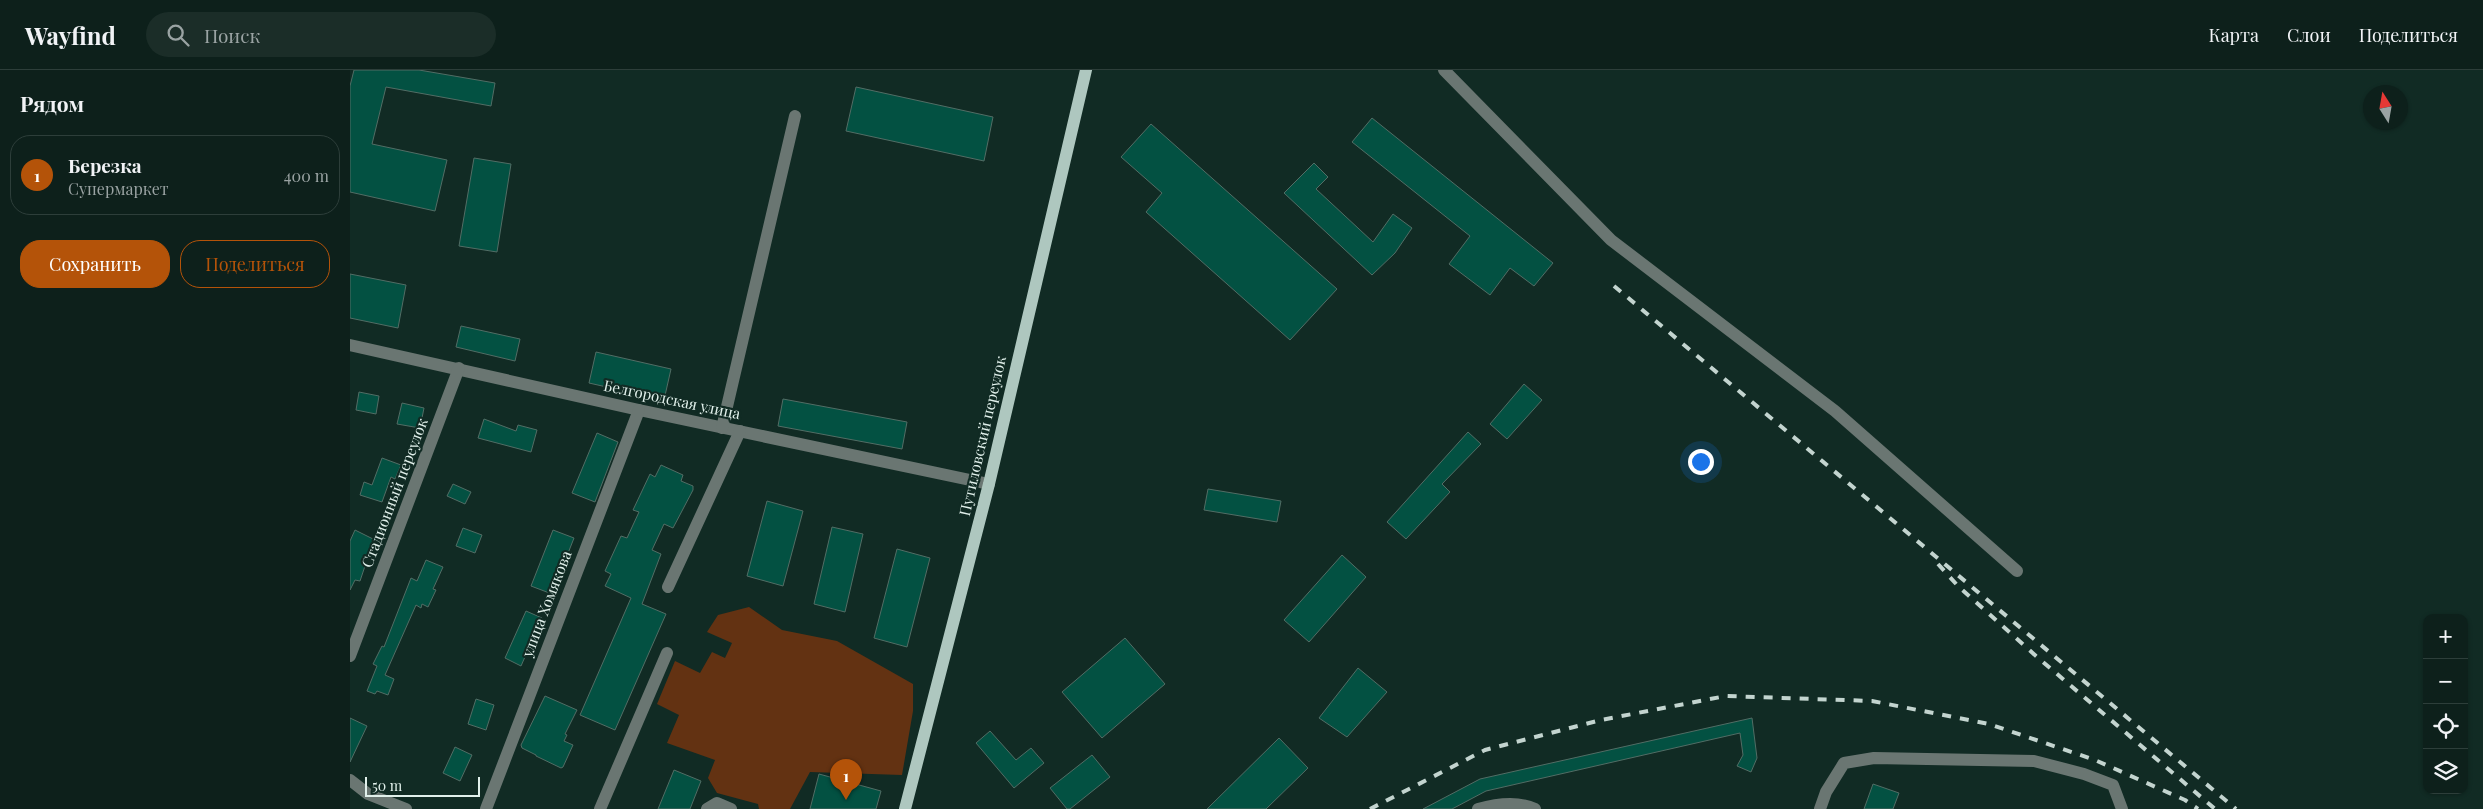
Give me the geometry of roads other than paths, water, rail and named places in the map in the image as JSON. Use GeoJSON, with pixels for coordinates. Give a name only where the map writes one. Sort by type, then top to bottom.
{"type":"FeatureCollection","features":[{"type":"Feature","properties":{"kind":"main road","name":"Путиловский переулок"},"geometry":{"type":"LineString","coordinates":[[905,809],[989,484],[1086,70]]}},
{"type":"Feature","properties":{"kind":"street"},"geometry":{"type":"LineString","coordinates":[[1444,70],[1611,240],[1835,412],[2017,571]]}},
{"type":"Feature","properties":{"kind":"street"},"geometry":{"type":"LineString","coordinates":[[722,428],[795,116]]}},
{"type":"Feature","properties":{"kind":"street","name":"Белгородская улица"},"geometry":{"type":"LineString","coordinates":[[350,345],[639,410],[989,484]]}},
{"type":"Feature","properties":{"kind":"street","name":"Стадионный переулок"},"geometry":{"type":"LineString","coordinates":[[350,656],[459,368]]}},
{"type":"Feature","properties":{"kind":"street","name":"улица Хомякова"},"geometry":{"type":"LineString","coordinates":[[486,809],[639,410]]}},
{"type":"Feature","properties":{"kind":"street"},"geometry":{"type":"LineString","coordinates":[[668,587],[740,431]]}},
{"type":"Feature","properties":{"kind":"street"},"geometry":{"type":"LineString","coordinates":[[600,809],[667,653]]}},
{"type":"Feature","properties":{"kind":"street"},"geometry":{"type":"LineString","coordinates":[[1820,809],[1826,792],[1844,763],[1874,758],[2034,761],[2084,774],[2113,785],[2122,809]]}},
{"type":"Feature","properties":{"kind":"street"},"geometry":{"type":"LineString","coordinates":[[350,780],[368,794],[406,809]]}},
{"type":"Feature","properties":{"kind":"street"},"geometry":{"type":"LineString","coordinates":[[707,809],[717,803],[731,809]]}},
{"type":"Feature","properties":{"kind":"street"},"geometry":{"type":"LineString","coordinates":[[1478,809],[1494,804],[1526,805],[1535,809]]}},
{"type":"Feature","properties":{"kind":"railway"},"geometry":{"type":"LineString","coordinates":[[1614,286],[2236,809]]}},
{"type":"Feature","properties":{"kind":"railway"},"geometry":{"type":"LineString","coordinates":[[1938,564],[1958,586],[2036,656],[2215,809]]}},
{"type":"Feature","properties":{"kind":"railway"},"geometry":{"type":"LineString","coordinates":[[1370,809],[1485,750],[1601,720],[1726,696],[1872,701],[1989,724],[2095,760],[2185,800],[2198,809]]}},
{"type":"Feature","properties":{"kind":"place","name":"Березка"},"geometry":{"type":"Point","coordinates":[846,800]}}]}
